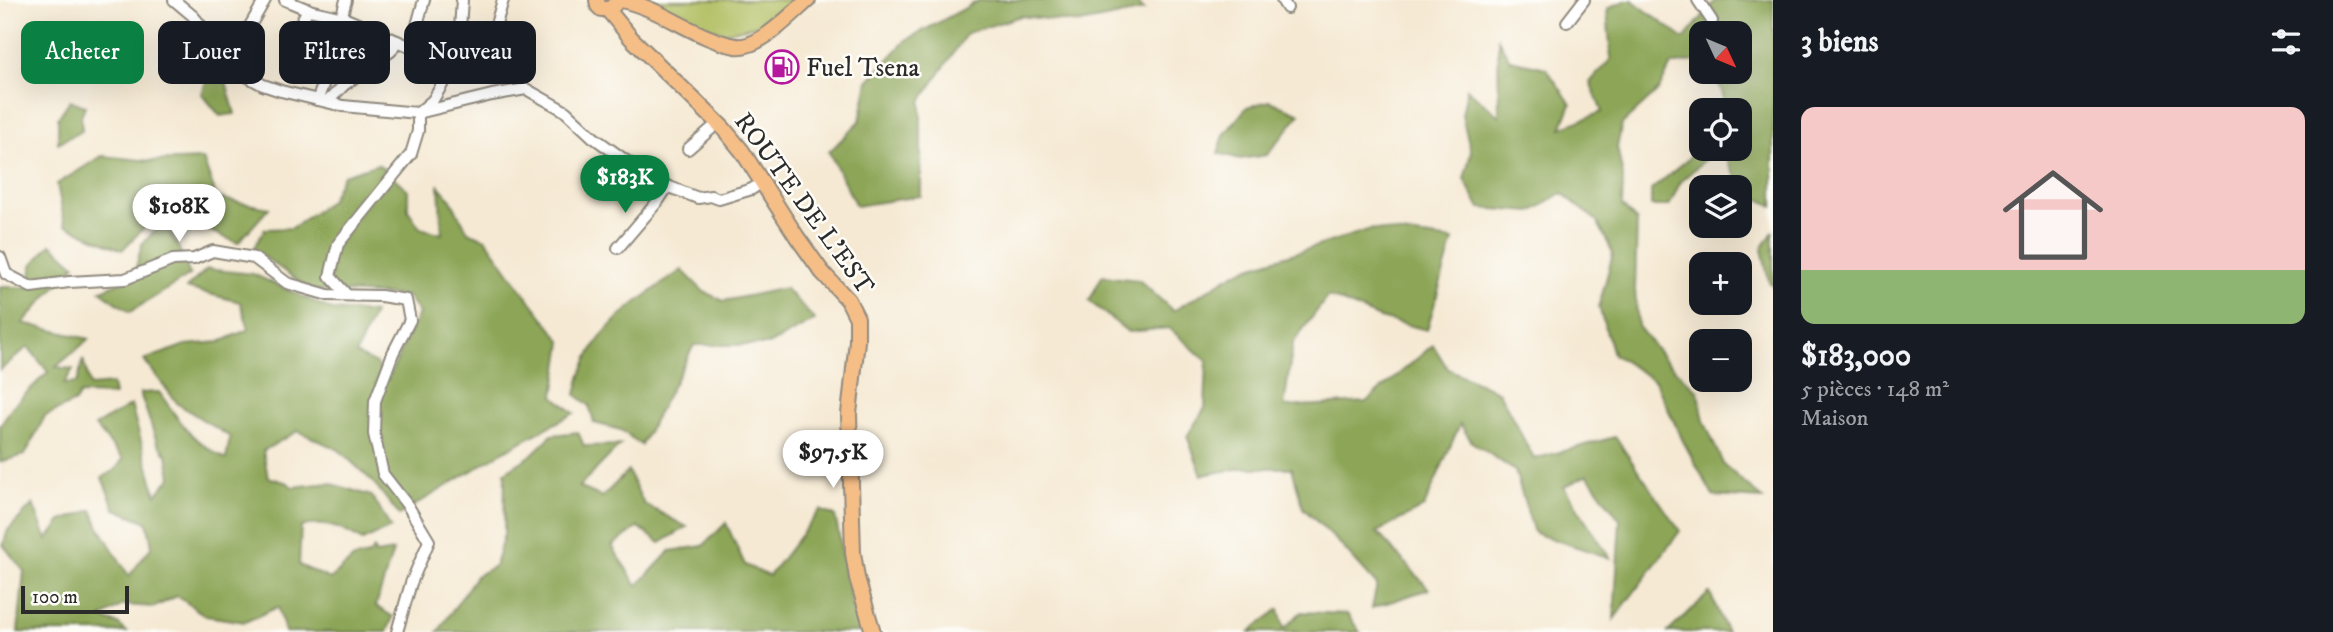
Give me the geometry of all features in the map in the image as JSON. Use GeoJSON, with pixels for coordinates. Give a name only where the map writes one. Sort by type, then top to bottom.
{"type":"FeatureCollection","features":[{"type":"Feature","properties":{"kind":"main road"},"geometry":{"type":"LineString","coordinates":[[609,3],[723,43],[740,46],[765,36],[807,0]]}},
{"type":"Feature","properties":{"kind":"main road","name":"ROUTE DE L'EST"},"geometry":{"type":"LineString","coordinates":[[609,3],[631,38],[718,123],[742,151],[797,237],[822,272],[848,300],[857,318],[849,414],[853,553],[857,578],[873,632]]}},
{"type":"Feature","properties":{"kind":"street"},"geometry":{"type":"LineString","coordinates":[[174,0],[197,21]]}},
{"type":"Feature","properties":{"kind":"street"},"geometry":{"type":"LineString","coordinates":[[253,21],[265,0]]}},
{"type":"Feature","properties":{"kind":"street"},"geometry":{"type":"LineString","coordinates":[[285,0],[351,21]]}},
{"type":"Feature","properties":{"kind":"street"},"geometry":{"type":"LineString","coordinates":[[343,21],[346,0]]}},
{"type":"Feature","properties":{"kind":"street"},"geometry":{"type":"LineString","coordinates":[[418,21],[424,0]]}},
{"type":"Feature","properties":{"kind":"street"},"geometry":{"type":"LineString","coordinates":[[461,21],[462,0]]}},
{"type":"Feature","properties":{"kind":"street"},"geometry":{"type":"LineString","coordinates":[[497,21],[503,0]]}},
{"type":"Feature","properties":{"kind":"street"},"geometry":{"type":"LineString","coordinates":[[1567,22],[1584,0]]}},
{"type":"Feature","properties":{"kind":"street"},"geometry":{"type":"LineString","coordinates":[[1698,0],[1712,21]]}},
{"type":"Feature","properties":{"kind":"street"},"geometry":{"type":"LineString","coordinates":[[390,38],[404,44]]}},
{"type":"Feature","properties":{"kind":"street"},"geometry":{"type":"LineString","coordinates":[[390,51],[397,41]]}},
{"type":"Feature","properties":{"kind":"street"},"geometry":{"type":"LineString","coordinates":[[260,84],[356,108],[418,113],[492,94],[526,89],[565,111],[593,137],[666,189],[618,248]]}},
{"type":"Feature","properties":{"kind":"street"},"geometry":{"type":"LineString","coordinates":[[323,101],[324,84]]}},
{"type":"Feature","properties":{"kind":"street"},"geometry":{"type":"LineString","coordinates":[[323,101],[345,84]]}},
{"type":"Feature","properties":{"kind":"street"},"geometry":{"type":"LineString","coordinates":[[346,294],[330,276],[338,244],[411,154],[418,131],[418,113],[433,100],[443,84]]}},
{"type":"Feature","properties":{"kind":"street"},"geometry":{"type":"LineString","coordinates":[[688,149],[718,123]]}},
{"type":"Feature","properties":{"kind":"street"},"geometry":{"type":"LineString","coordinates":[[655,180],[698,198],[710,196],[719,199],[752,189],[762,182]]}},
{"type":"Feature","properties":{"kind":"street"},"geometry":{"type":"LineString","coordinates":[[0,257],[6,274],[31,287],[125,279],[173,260],[194,259],[213,251],[254,258],[286,283],[328,295],[381,296],[406,300],[410,320],[393,353],[375,401],[374,434],[383,474],[408,506],[429,541],[411,583],[397,632]]}},
{"type":"Feature","properties":{"kind":"green space"},"geometry":{"type":"Polygon","coordinates":[[[640,0],[795,0],[768,23],[723,33],[640,0]]]}},
{"type":"Feature","properties":{"kind":"green space"},"geometry":{"type":"Polygon","coordinates":[[[980,0],[1135,0],[1144,10],[1081,23],[1021,16],[967,33],[921,101],[921,196],[856,206],[829,152],[860,121],[868,81],[906,40],[980,0]]]}},
{"type":"Feature","properties":{"kind":"green space"},"geometry":{"type":"Polygon","coordinates":[[[1632,0],[1684,39],[1689,33],[1689,62],[1671,65],[1659,90],[1622,124],[1617,147],[1623,176],[1622,206],[1637,221],[1635,290],[1638,326],[1664,359],[1689,383],[1689,392],[1698,392],[1704,421],[1723,464],[1763,499],[1713,496],[1655,381],[1613,354],[1599,307],[1613,253],[1597,221],[1562,193],[1532,212],[1480,208],[1464,179],[1471,153],[1462,115],[1467,89],[1499,116],[1498,39],[1510,60],[1546,68],[1571,104],[1561,128],[1602,112],[1590,82],[1611,59],[1607,9],[1632,0]]]}},
{"type":"Feature","properties":{"kind":"green space"},"geometry":{"type":"Polygon","coordinates":[[[1716,0],[1773,0],[1773,206],[1752,196],[1752,175],[1735,175],[1728,161],[1752,161],[1752,98],[1724,98],[1719,85],[1752,84],[1752,21],[1699,21],[1716,0]]]}},
{"type":"Feature","properties":{"kind":"green space"},"geometry":{"type":"Polygon","coordinates":[[[205,84],[227,84],[235,114],[220,116],[202,94],[205,84]]]}},
{"type":"Feature","properties":{"kind":"green space"},"geometry":{"type":"Polygon","coordinates":[[[70,100],[85,106],[81,117],[82,131],[58,143],[58,118],[70,100]]]}},
{"type":"Feature","properties":{"kind":"green space"},"geometry":{"type":"Polygon","coordinates":[[[1270,101],[1300,114],[1267,155],[1240,159],[1218,153],[1224,135],[1247,107],[1270,101]]]}},
{"type":"Feature","properties":{"kind":"green space"},"geometry":{"type":"Polygon","coordinates":[[[102,156],[151,161],[203,159],[217,198],[269,208],[238,243],[210,231],[172,199],[122,250],[65,225],[57,184],[102,156]]]}},
{"type":"Feature","properties":{"kind":"green space"},"geometry":{"type":"Polygon","coordinates":[[[1689,158],[1689,161],[1704,161],[1681,181],[1669,206],[1651,206],[1651,190],[1689,158]]]}},
{"type":"Feature","properties":{"kind":"green space"},"geometry":{"type":"Polygon","coordinates":[[[378,164],[408,190],[408,210],[420,228],[442,234],[439,186],[451,200],[468,232],[486,239],[562,342],[554,396],[574,413],[506,450],[399,515],[373,482],[339,450],[298,431],[263,451],[268,477],[288,483],[292,487],[329,483],[372,496],[391,528],[362,541],[333,526],[317,524],[301,527],[299,565],[330,579],[354,558],[369,555],[374,549],[375,554],[393,551],[376,606],[393,617],[387,632],[285,632],[278,607],[245,622],[206,616],[177,596],[155,607],[123,605],[101,618],[118,624],[127,632],[18,632],[24,571],[3,545],[8,530],[33,504],[47,540],[61,521],[92,510],[99,527],[129,576],[152,546],[147,522],[115,509],[102,478],[115,470],[123,459],[95,426],[131,405],[156,495],[171,477],[167,455],[157,442],[140,393],[159,392],[195,438],[226,459],[230,437],[178,404],[144,360],[185,345],[220,342],[249,329],[240,302],[186,288],[207,269],[253,274],[332,310],[374,313],[356,354],[376,364],[388,379],[419,313],[407,296],[311,290],[253,249],[265,229],[292,228],[330,201],[343,175],[378,164]]]}},
{"type":"Feature","properties":{"kind":"green space"},"geometry":{"type":"Polygon","coordinates":[[[164,222],[190,275],[130,312],[100,291],[134,275],[142,244],[164,222]]]}},
{"type":"Feature","properties":{"kind":"green space"},"geometry":{"type":"Polygon","coordinates":[[[1371,229],[1453,240],[1427,330],[1380,318],[1328,296],[1293,343],[1284,407],[1366,402],[1433,345],[1448,369],[1499,392],[1534,459],[1615,437],[1680,531],[1614,619],[1620,520],[1587,475],[1564,487],[1610,558],[1534,533],[1515,471],[1472,442],[1460,424],[1424,507],[1377,532],[1429,589],[1372,608],[1377,585],[1303,508],[1292,468],[1242,468],[1202,475],[1187,436],[1205,408],[1207,361],[1169,328],[1128,332],[1089,301],[1102,276],[1139,280],[1173,311],[1250,267],[1371,229]]]}},
{"type":"Feature","properties":{"kind":"green space"},"geometry":{"type":"Polygon","coordinates":[[[1773,232],[1773,285],[1769,282],[1762,249],[1773,232]]]}},
{"type":"Feature","properties":{"kind":"green space"},"geometry":{"type":"Polygon","coordinates":[[[51,244],[75,265],[23,323],[89,339],[56,367],[73,369],[64,384],[77,383],[83,359],[90,386],[112,384],[114,395],[80,394],[75,402],[45,416],[25,455],[0,462],[0,426],[12,407],[48,372],[28,347],[0,370],[0,287],[31,287],[32,265],[51,244]]]}},
{"type":"Feature","properties":{"kind":"green space"},"geometry":{"type":"Polygon","coordinates":[[[682,270],[704,292],[724,301],[785,288],[815,320],[768,345],[694,345],[641,445],[621,430],[594,423],[589,405],[576,395],[590,353],[601,337],[629,308],[682,270]]]}},
{"type":"Feature","properties":{"kind":"green space"},"geometry":{"type":"Polygon","coordinates":[[[578,432],[584,446],[620,445],[579,487],[602,497],[628,471],[644,504],[687,527],[660,543],[638,527],[612,546],[637,586],[670,551],[703,546],[726,523],[745,565],[769,576],[820,510],[835,516],[859,632],[438,632],[476,576],[495,566],[504,534],[505,472],[530,456],[552,435],[578,432]]]}},
{"type":"Feature","properties":{"kind":"green space"},"geometry":{"type":"Polygon","coordinates":[[[1709,593],[1727,632],[1668,632],[1709,593]]]}},
{"type":"Feature","properties":{"kind":"green space"},"geometry":{"type":"Polygon","coordinates":[[[1279,609],[1284,629],[1301,612],[1347,614],[1360,632],[1249,632],[1279,609]]]}},
{"type":"Feature","properties":{"kind":"place","name":"Fuel Tsena"},"geometry":{"type":"Point","coordinates":[782,67]}}]}
